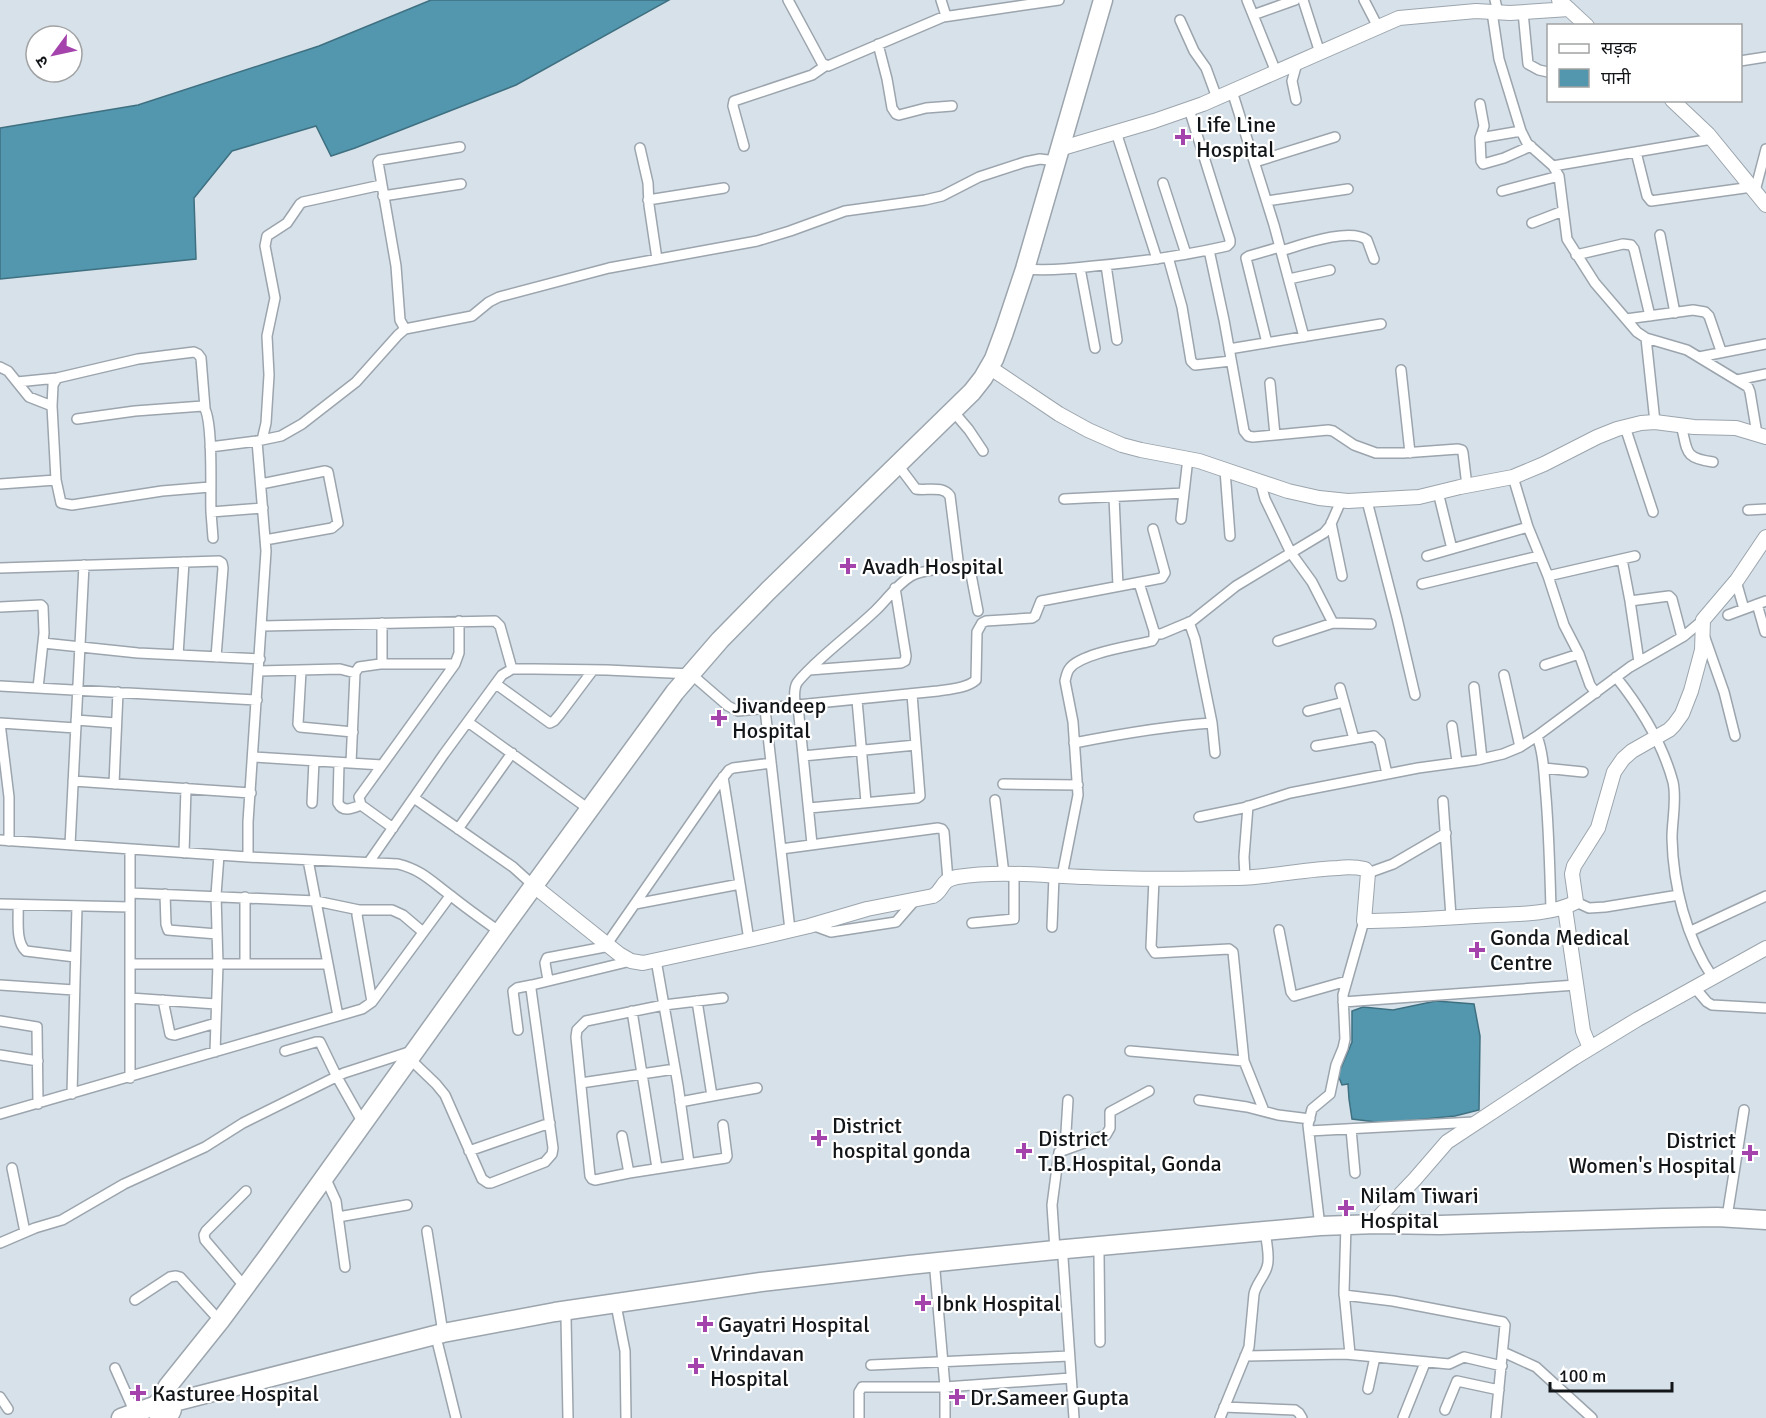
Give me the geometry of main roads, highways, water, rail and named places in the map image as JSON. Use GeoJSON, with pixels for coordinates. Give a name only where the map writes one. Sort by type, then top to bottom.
{"type":"FeatureCollection","features":[{"type":"Feature","properties":{"kind":"highway"},"geometry":{"type":"LineString","coordinates":[[162,1410],[172,1380],[245,1287],[675,692],[720,640],[768,591],[972,392],[983,378],[1004,332],[1024,269],[1103,0]]}},
{"type":"Feature","properties":{"kind":"highway"},"geometry":{"type":"LineString","coordinates":[[1347,1229],[1372,1224],[1440,1225],[1555,1220],[1727,1217],[1766,1220]]}},
{"type":"Feature","properties":{"kind":"highway"},"geometry":{"type":"LineString","coordinates":[[130,1416],[555,1312],[761,1282],[1320,1230],[1504,1234],[1664,1227],[1766,1230]]}},
{"type":"Feature","properties":{"kind":"highway"},"geometry":{"type":"LineString","coordinates":[[440,1339],[772,1287],[935,1271],[1059,1254],[1099,1255],[1266,1238],[1320,1230]]}},
{"type":"Feature","properties":{"kind":"water"},"geometry":{"type":"Polygon","coordinates":[[[431,0],[669,0],[516,85],[355,148],[331,156],[316,126],[232,151],[194,198],[196,259],[0,279],[0,128],[138,105],[319,46],[431,0]]]}},
{"type":"Feature","properties":{"kind":"water"},"geometry":{"type":"Polygon","coordinates":[[[1436,1001],[1474,1004],[1480,1036],[1479,1110],[1455,1116],[1384,1123],[1352,1119],[1348,1084],[1342,1085],[1338,1075],[1352,1042],[1352,1011],[1363,1007],[1393,1010],[1436,1001]]]}},
{"type":"Feature","properties":{"kind":"place","name":"Life Line Hospital"},"geometry":{"type":"Point","coordinates":[1183,137]}},
{"type":"Feature","properties":{"kind":"place","name":"Avadh Hospital"},"geometry":{"type":"Point","coordinates":[848,566]}},
{"type":"Feature","properties":{"kind":"place","name":"Jivandeep Hospital"},"geometry":{"type":"Point","coordinates":[719,718]}},
{"type":"Feature","properties":{"kind":"place","name":"Gonda Medical Centre"},"geometry":{"type":"Point","coordinates":[1477,950]}},
{"type":"Feature","properties":{"kind":"place","name":"District hospital gonda"},"geometry":{"type":"Point","coordinates":[819,1138]}},
{"type":"Feature","properties":{"kind":"place","name":"District T.B.Hospital, Gonda"},"geometry":{"type":"Point","coordinates":[1024,1151]}},
{"type":"Feature","properties":{"kind":"place","name":"District Women's Hospital"},"geometry":{"type":"Point","coordinates":[1750,1153]}},
{"type":"Feature","properties":{"kind":"place","name":"Nilam Tiwari Hospital"},"geometry":{"type":"Point","coordinates":[1346,1208]}},
{"type":"Feature","properties":{"kind":"place","name":"Ibnk Hospital"},"geometry":{"type":"Point","coordinates":[923,1303]}},
{"type":"Feature","properties":{"kind":"place","name":"Gayatri Hospital"},"geometry":{"type":"Point","coordinates":[705,1324]}},
{"type":"Feature","properties":{"kind":"place","name":"Vrindavan Hospital"},"geometry":{"type":"Point","coordinates":[696,1366]}},
{"type":"Feature","properties":{"kind":"place","name":"Kasturee Hospital"},"geometry":{"type":"Point","coordinates":[138,1393]}},
{"type":"Feature","properties":{"kind":"place","name":"Dr.Sameer Gupta"},"geometry":{"type":"Point","coordinates":[957,1397]}}]}
